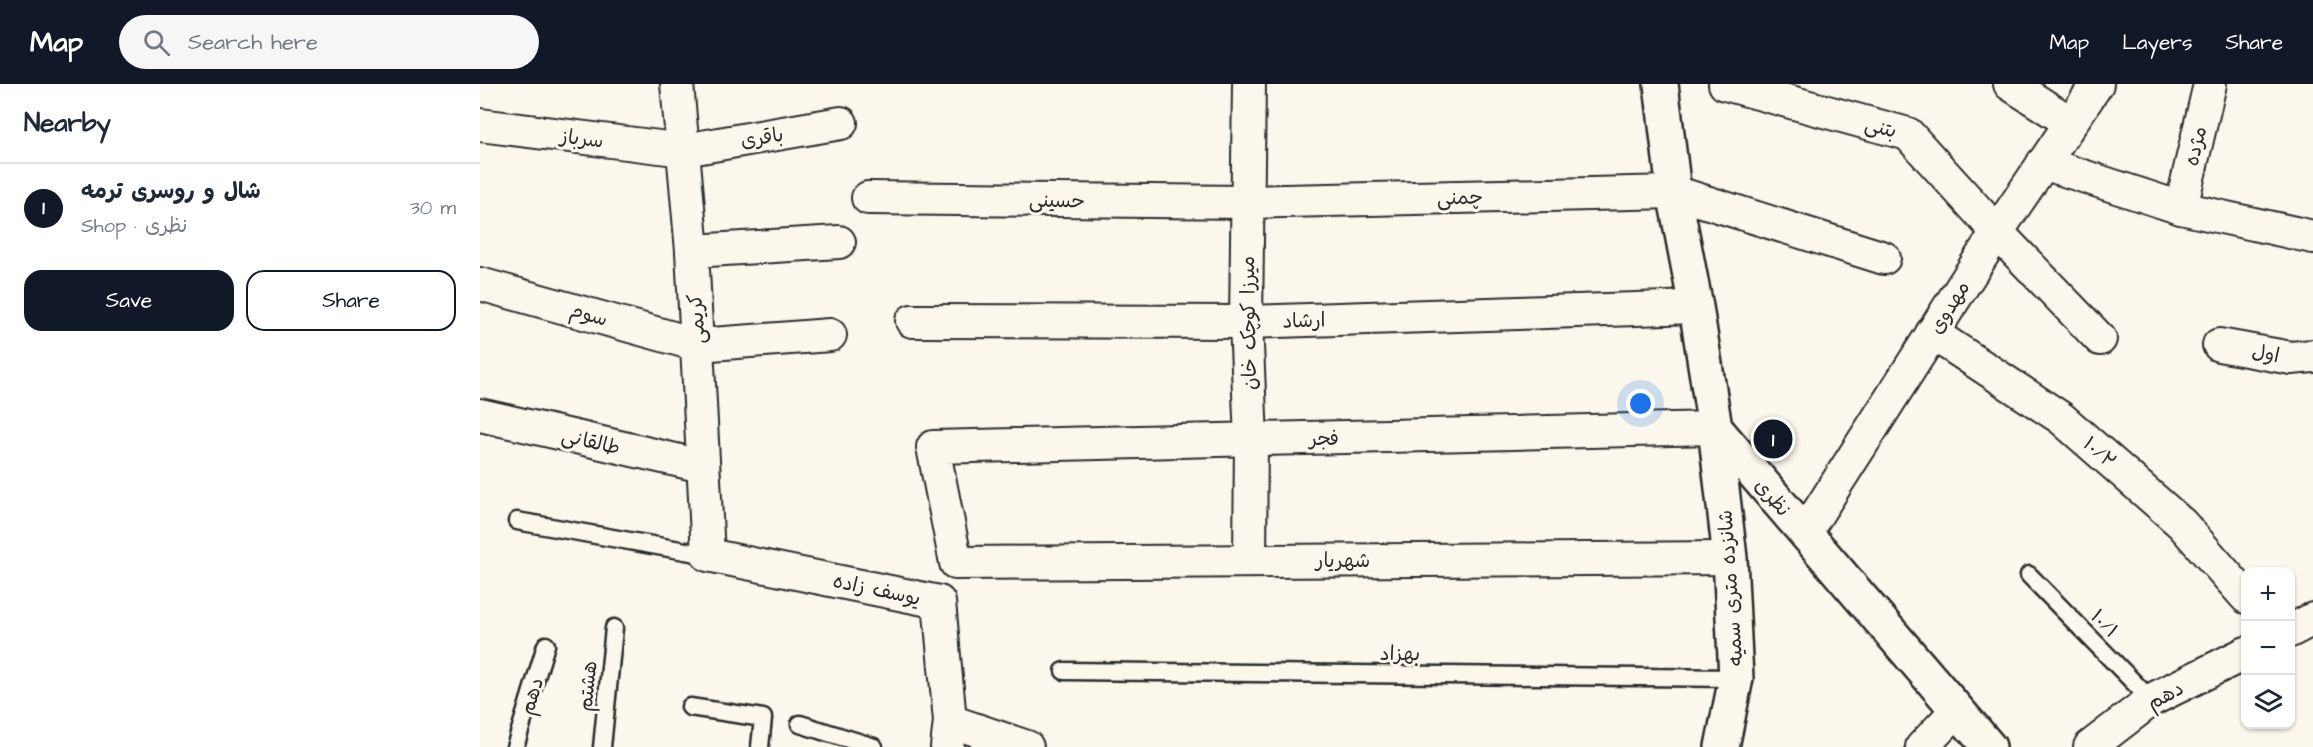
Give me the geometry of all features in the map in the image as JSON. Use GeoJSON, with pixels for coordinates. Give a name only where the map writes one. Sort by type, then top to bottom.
{"type":"FeatureCollection","features":[{"type":"Feature","properties":{"kind":"street","name":"کریمی"},"geometry":{"type":"LineString","coordinates":[[677,84],[692,251],[708,555]]}},
{"type":"Feature","properties":{"kind":"street","name":"میرزا کوچک خان"},"geometry":{"type":"LineString","coordinates":[[1249,84],[1246,322],[1251,440],[1250,561]]}},
{"type":"Feature","properties":{"kind":"street"},"geometry":{"type":"LineString","coordinates":[[1661,84],[1674,192],[1696,307],[1715,428]]}},
{"type":"Feature","properties":{"kind":"street","name":"بتنی"},"geometry":{"type":"LineString","coordinates":[[1725,84],[1908,134],[1997,232],[2100,339]]}},
{"type":"Feature","properties":{"kind":"street"},"geometry":{"type":"LineString","coordinates":[[2010,84],[2071,123]]}},
{"type":"Feature","properties":{"kind":"street","name":"مهدوی"},"geometry":{"type":"LineString","coordinates":[[1805,533],[1997,232],[2097,84]]}},
{"type":"Feature","properties":{"kind":"street","name":"مژده"},"geometry":{"type":"LineString","coordinates":[[2181,208],[2210,84]]}},
{"type":"Feature","properties":{"kind":"street","name":"باقری"},"geometry":{"type":"LineString","coordinates":[[684,150],[841,123]]}},
{"type":"Feature","properties":{"kind":"street","name":"سرباز"},"geometry":{"type":"LineString","coordinates":[[480,125],[684,150]]}},
{"type":"Feature","properties":{"kind":"street"},"geometry":{"type":"LineString","coordinates":[[2043,163],[2181,208],[2313,237]]}},
{"type":"Feature","properties":{"kind":"street","name":"چمنی"},"geometry":{"type":"LineString","coordinates":[[1246,201],[1674,192],[1884,258]]}},
{"type":"Feature","properties":{"kind":"street","name":"حسینی"},"geometry":{"type":"LineString","coordinates":[[868,198],[1246,201]]}},
{"type":"Feature","properties":{"kind":"street"},"geometry":{"type":"LineString","coordinates":[[692,251],[839,242]]}},
{"type":"Feature","properties":{"kind":"street","name":"سوم"},"geometry":{"type":"LineString","coordinates":[[480,284],[698,345],[831,335]]}},
{"type":"Feature","properties":{"kind":"street","name":"ارشاد"},"geometry":{"type":"LineString","coordinates":[[912,321],[1246,322],[1696,307]]}},
{"type":"Feature","properties":{"kind":"street","name":"۱۰/۲"},"geometry":{"type":"LineString","coordinates":[[1932,333],[2061,418],[2182,524],[2241,591]]}},
{"type":"Feature","properties":{"kind":"street","name":"اول"},"geometry":{"type":"LineString","coordinates":[[2219,345],[2291,358],[2313,356]]}},
{"type":"Feature","properties":{"kind":"street","name":"طالقانی"},"geometry":{"type":"LineString","coordinates":[[480,415],[702,466]]}},
{"type":"Feature","properties":{"kind":"street","name":"فجر"},"geometry":{"type":"LineString","coordinates":[[956,563],[933,447],[1715,428]]}},
{"type":"Feature","properties":{"kind":"street","name":"نظری"},"geometry":{"type":"LineString","coordinates":[[1715,428],[1989,747]]}},
{"type":"Feature","properties":{"kind":"street","name":"شانزده متری سمیه"},"geometry":{"type":"LineString","coordinates":[[1715,428],[1730,558],[1736,678],[1722,747]]}},
{"type":"Feature","properties":{"kind":"street","name":"یوسف زاده"},"geometry":{"type":"LineString","coordinates":[[708,555],[939,602],[948,734]]}},
{"type":"Feature","properties":{"kind":"street","name":"شهریار"},"geometry":{"type":"LineString","coordinates":[[956,563],[1730,558]]}},
{"type":"Feature","properties":{"kind":"street"},"geometry":{"type":"LineString","coordinates":[[2295,628],[2313,618]]}},
{"type":"Feature","properties":{"kind":"street","name":"دهم"},"geometry":{"type":"LineString","coordinates":[[2091,747],[2151,700],[2241,655]]}},
{"type":"Feature","properties":{"kind":"street"},"geometry":{"type":"LineString","coordinates":[[1922,747],[1958,710]]}},
{"type":"Feature","properties":{"kind":"street"},"geometry":{"type":"LineString","coordinates":[[948,734],[1028,747]]}},
{"type":"Feature","properties":{"kind":"lane"},"geometry":{"type":"LineString","coordinates":[[517,521],[708,555]]}},
{"type":"Feature","properties":{"kind":"lane","name":"۱۰/۱"},"geometry":{"type":"LineString","coordinates":[[2029,575],[2151,700]]}},
{"type":"Feature","properties":{"kind":"lane","name":"هشتم"},"geometry":{"type":"LineString","coordinates":[[602,747],[614,628]]}},
{"type":"Feature","properties":{"kind":"lane","name":"دهم"},"geometry":{"type":"LineString","coordinates":[[515,747],[546,645]]}},
{"type":"Feature","properties":{"kind":"lane","name":"بهزاد"},"geometry":{"type":"LineString","coordinates":[[1064,671],[1736,678]]}},
{"type":"Feature","properties":{"kind":"lane"},"geometry":{"type":"LineString","coordinates":[[690,707],[763,718],[760,747]]}},
{"type":"Feature","properties":{"kind":"lane"},"geometry":{"type":"LineString","coordinates":[[800,724],[874,747]]}},
{"type":"Feature","properties":{"kind":"place","name":"شال و روسری ترمه"},"geometry":{"type":"Point","coordinates":[1773,439]}}]}
